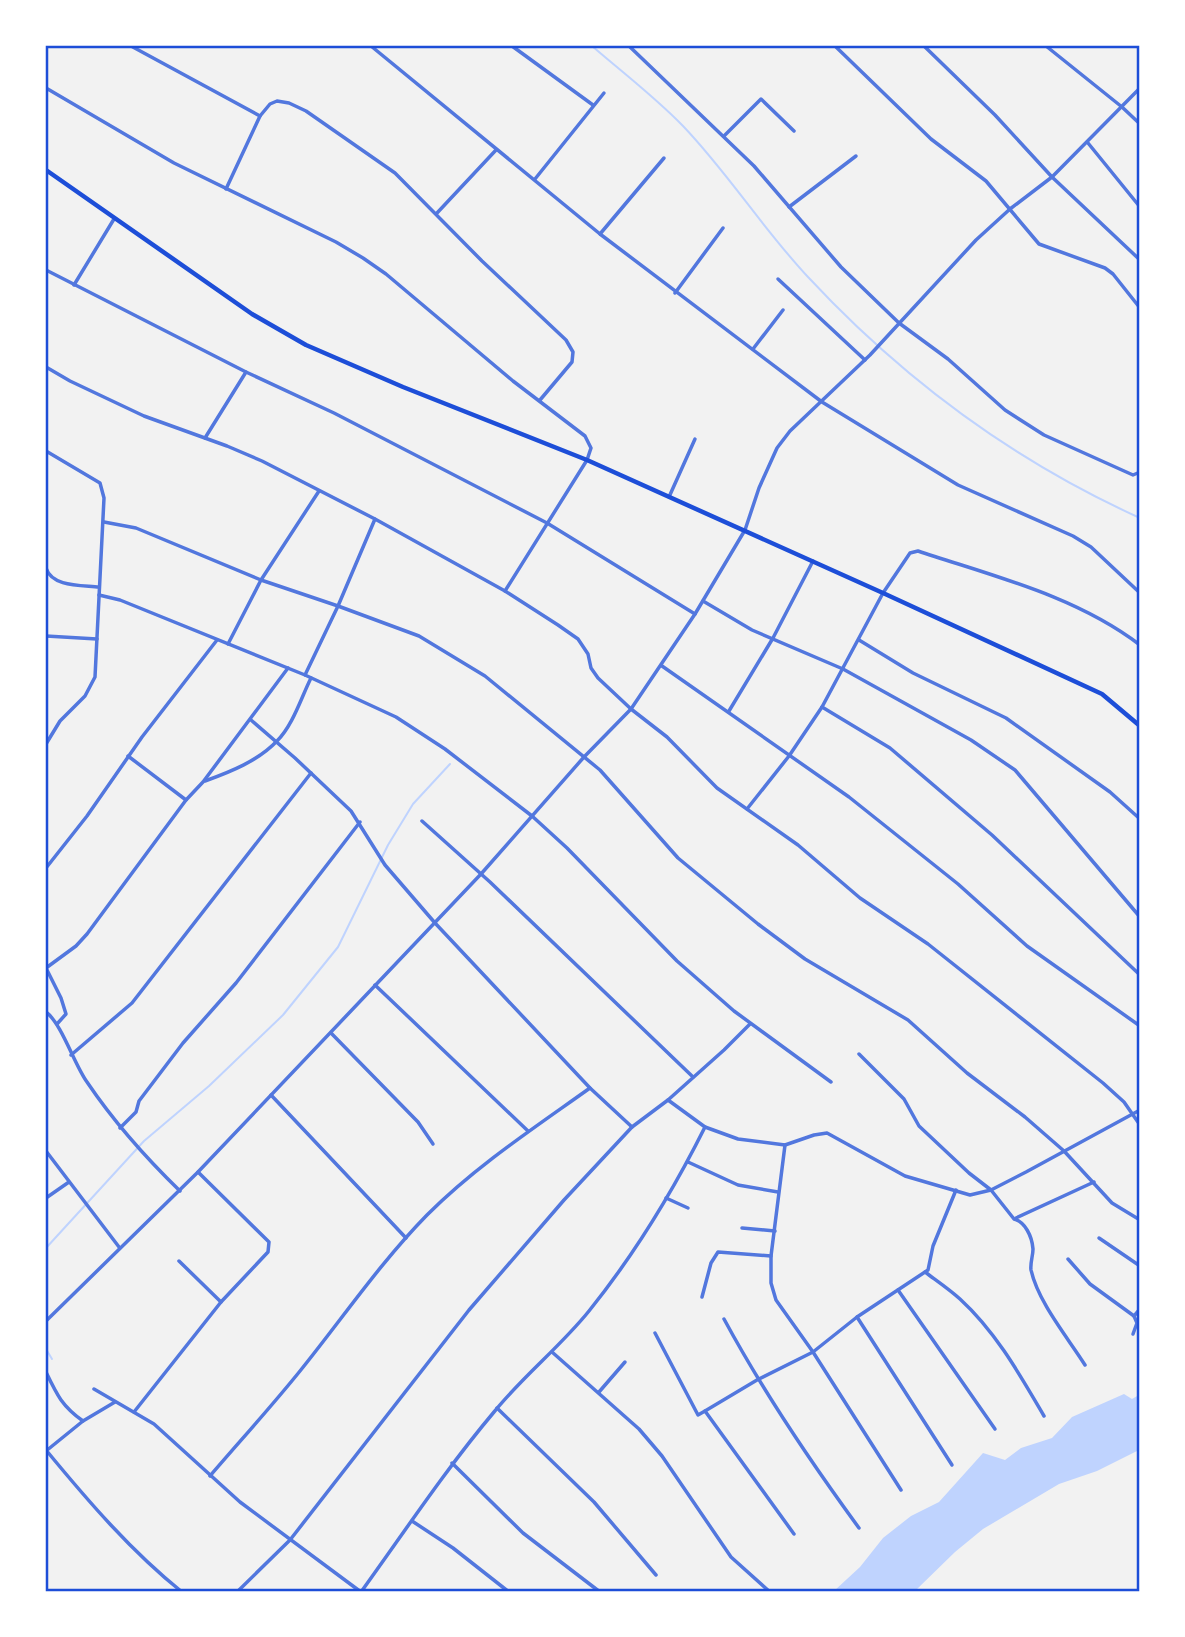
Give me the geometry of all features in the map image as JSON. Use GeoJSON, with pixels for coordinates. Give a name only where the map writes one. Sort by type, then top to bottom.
{"type":"FeatureCollection","features":[{"type":"Feature","properties":{"kind":"main road"},"geometry":{"type":"LineString","coordinates":[[46,170],[252,314],[306,345],[403,387],[587,460],[883,593],[1102,694],[1139,726]]}},
{"type":"Feature","properties":{"kind":"street"},"geometry":{"type":"LineString","coordinates":[[131,46],[260,116]]}},
{"type":"Feature","properties":{"kind":"street"},"geometry":{"type":"LineString","coordinates":[[371,46],[600,234],[822,402],[958,485],[1073,536],[1091,547],[1139,593]]}},
{"type":"Feature","properties":{"kind":"street"},"geometry":{"type":"LineString","coordinates":[[512,46],[593,105]]}},
{"type":"Feature","properties":{"kind":"street"},"geometry":{"type":"LineString","coordinates":[[629,46],[754,166],[841,267],[899,323],[948,359],[1005,410],[1044,435],[1133,475],[1139,472]]}},
{"type":"Feature","properties":{"kind":"street"},"geometry":{"type":"LineString","coordinates":[[835,46],[931,139],[986,181],[1039,244],[1105,268],[1113,274],[1139,308]]}},
{"type":"Feature","properties":{"kind":"street"},"geometry":{"type":"LineString","coordinates":[[923,46],[995,115],[1052,177],[1139,260]]}},
{"type":"Feature","properties":{"kind":"street"},"geometry":{"type":"LineString","coordinates":[[1046,46],[1122,107],[1139,124]]}},
{"type":"Feature","properties":{"kind":"street"},"geometry":{"type":"LineString","coordinates":[[46,1321],[180,1191],[481,874],[584,757],[631,709],[662,666],[745,530],[777,447],[790,431],[870,355],[976,240],[1010,209],[1052,177],[1139,88]]}},
{"type":"Feature","properties":{"kind":"street"},"geometry":{"type":"LineString","coordinates":[[46,90],[174,163],[337,242],[363,258],[585,436],[591,448],[587,460],[505,590]]}},
{"type":"Feature","properties":{"kind":"street"},"geometry":{"type":"LineString","coordinates":[[535,179],[604,93]]}},
{"type":"Feature","properties":{"kind":"street"},"geometry":{"type":"LineString","coordinates":[[724,136],[761,99],[794,131]]}},
{"type":"Feature","properties":{"kind":"street"},"geometry":{"type":"LineString","coordinates":[[226,189],[260,116],[270,104],[277,101],[289,103],[306,111],[379,161],[437,213],[482,261],[566,340],[573,352],[572,362],[540,400]]}},
{"type":"Feature","properties":{"kind":"street"},"geometry":{"type":"LineString","coordinates":[[1088,143],[1139,207]]}},
{"type":"Feature","properties":{"kind":"street"},"geometry":{"type":"LineString","coordinates":[[437,213],[496,150]]}},
{"type":"Feature","properties":{"kind":"street"},"geometry":{"type":"LineString","coordinates":[[789,207],[856,156]]}},
{"type":"Feature","properties":{"kind":"street"},"geometry":{"type":"LineString","coordinates":[[600,234],[664,158]]}},
{"type":"Feature","properties":{"kind":"street"},"geometry":{"type":"LineString","coordinates":[[74,285],[114,219]]}},
{"type":"Feature","properties":{"kind":"street"},"geometry":{"type":"LineString","coordinates":[[675,293],[723,228]]}},
{"type":"Feature","properties":{"kind":"street"},"geometry":{"type":"LineString","coordinates":[[46,270],[246,372],[334,413],[547,523],[695,614]]}},
{"type":"Feature","properties":{"kind":"street"},"geometry":{"type":"LineString","coordinates":[[778,279],[865,360]]}},
{"type":"Feature","properties":{"kind":"street"},"geometry":{"type":"LineString","coordinates":[[753,349],[783,310]]}},
{"type":"Feature","properties":{"kind":"street"},"geometry":{"type":"LineString","coordinates":[[46,367],[134,411],[261,461],[375,519],[505,590],[578,639],[591,668],[631,709],[667,737],[717,788],[798,845],[860,898],[928,944],[1124,1101],[1139,1125]]}},
{"type":"Feature","properties":{"kind":"street"},"geometry":{"type":"LineString","coordinates":[[205,438],[246,372]]}},
{"type":"Feature","properties":{"kind":"street"},"geometry":{"type":"LineString","coordinates":[[669,497],[695,439]]}},
{"type":"Feature","properties":{"kind":"street"},"geometry":{"type":"LineString","coordinates":[[46,451],[100,484],[104,498],[97,668],[92,685],[60,722],[46,744]]}},
{"type":"Feature","properties":{"kind":"street"},"geometry":{"type":"LineString","coordinates":[[229,644],[261,580],[318,491]]}},
{"type":"Feature","properties":{"kind":"street"},"geometry":{"type":"LineString","coordinates":[[305,675],[375,519]]}},
{"type":"Feature","properties":{"kind":"street"},"geometry":{"type":"LineString","coordinates":[[104,522],[136,528],[261,580],[419,636],[485,676],[600,770],[678,858],[805,959],[908,1020],[967,1073],[1064,1151],[1112,1203],[1139,1220]]}},
{"type":"Feature","properties":{"kind":"street"},"geometry":{"type":"LineString","coordinates":[[746,810],[822,707],[883,593],[910,553],[918,551],[1049,595],[1087,613],[1139,645]]}},
{"type":"Feature","properties":{"kind":"street"},"geometry":{"type":"LineString","coordinates":[[729,710],[773,638],[813,561]]}},
{"type":"Feature","properties":{"kind":"street"},"geometry":{"type":"LineString","coordinates":[[46,568],[50,578],[56,581],[99,587]]}},
{"type":"Feature","properties":{"kind":"street"},"geometry":{"type":"LineString","coordinates":[[99,595],[120,600],[305,675],[396,718],[445,749],[567,848],[677,961],[750,1024],[831,1082]]}},
{"type":"Feature","properties":{"kind":"street"},"geometry":{"type":"LineString","coordinates":[[703,601],[752,630],[843,669],[971,740],[1015,770],[1139,917]]}},
{"type":"Feature","properties":{"kind":"street"},"geometry":{"type":"LineString","coordinates":[[46,636],[97,639]]}},
{"type":"Feature","properties":{"kind":"street"},"geometry":{"type":"LineString","coordinates":[[46,868],[217,640]]}},
{"type":"Feature","properties":{"kind":"street"},"geometry":{"type":"LineString","coordinates":[[859,640],[913,673],[1006,718],[1110,792],[1139,819]]}},
{"type":"Feature","properties":{"kind":"street"},"geometry":{"type":"LineString","coordinates":[[662,666],[729,710],[749,729],[849,797],[948,876],[1027,947],[1139,1026]]}},
{"type":"Feature","properties":{"kind":"street"},"geometry":{"type":"LineString","coordinates":[[57,1024],[66,1014],[46,967],[76,946],[87,934],[288,668]]}},
{"type":"Feature","properties":{"kind":"street"},"geometry":{"type":"LineString","coordinates":[[203,782],[239,768],[277,741],[288,726],[311,678]]}},
{"type":"Feature","properties":{"kind":"street"},"geometry":{"type":"LineString","coordinates":[[822,707],[890,748],[992,835],[1139,975]]}},
{"type":"Feature","properties":{"kind":"street"},"geometry":{"type":"LineString","coordinates":[[251,720],[277,741],[360,822],[385,865],[435,923],[590,1088],[632,1127]]}},
{"type":"Feature","properties":{"kind":"street"},"geometry":{"type":"LineString","coordinates":[[128,756],[186,800]]}},
{"type":"Feature","properties":{"kind":"street"},"geometry":{"type":"LineString","coordinates":[[71,1055],[132,1003],[311,773]]}},
{"type":"Feature","properties":{"kind":"street"},"geometry":{"type":"LineString","coordinates":[[422,821],[693,1077]]}},
{"type":"Feature","properties":{"kind":"street"},"geometry":{"type":"LineString","coordinates":[[120,1128],[136,1112],[139,1101],[183,1043],[236,983],[360,822]]}},
{"type":"Feature","properties":{"kind":"street"},"geometry":{"type":"LineString","coordinates":[[375,985],[528,1131]]}},
{"type":"Feature","properties":{"kind":"street"},"geometry":{"type":"LineString","coordinates":[[46,1012],[57,1024],[85,1080],[120,1128],[180,1191]]}},
{"type":"Feature","properties":{"kind":"street"},"geometry":{"type":"LineString","coordinates":[[237,1591],[290,1540],[469,1310],[564,1200],[632,1127],[668,1100],[750,1024]]}},
{"type":"Feature","properties":{"kind":"street"},"geometry":{"type":"LineString","coordinates":[[331,1033],[418,1122],[433,1144]]}},
{"type":"Feature","properties":{"kind":"street"},"geometry":{"type":"LineString","coordinates":[[859,1054],[904,1099],[919,1126],[969,1173],[991,1189],[1014,1219],[1025,1225],[1032,1244],[1031,1269],[1046,1305],[1085,1365]]}},
{"type":"Feature","properties":{"kind":"street"},"geometry":{"type":"LineString","coordinates":[[210,1476],[300,1371],[379,1269],[453,1190],[528,1131],[590,1088]]}},
{"type":"Feature","properties":{"kind":"street"},"geometry":{"type":"LineString","coordinates":[[271,1095],[407,1238]]}},
{"type":"Feature","properties":{"kind":"street"},"geometry":{"type":"LineString","coordinates":[[668,1100],[705,1127],[738,1139],[785,1145],[827,1133],[905,1176],[970,1195],[991,1189],[1139,1110]]}},
{"type":"Feature","properties":{"kind":"street"},"geometry":{"type":"LineString","coordinates":[[94,1389],[154,1424],[210,1476],[290,1540],[361,1591],[452,1463],[497,1408],[589,1312],[666,1198],[705,1127]]}},
{"type":"Feature","properties":{"kind":"street"},"geometry":{"type":"LineString","coordinates":[[785,1145],[771,1256],[771,1283],[776,1300],[813,1352],[901,1490]]}},
{"type":"Feature","properties":{"kind":"street"},"geometry":{"type":"LineString","coordinates":[[46,1151],[120,1247]]}},
{"type":"Feature","properties":{"kind":"street"},"geometry":{"type":"LineString","coordinates":[[688,1162],[738,1185],[778,1192]]}},
{"type":"Feature","properties":{"kind":"street"},"geometry":{"type":"LineString","coordinates":[[134,1412],[221,1302],[268,1252],[269,1242],[198,1172]]}},
{"type":"Feature","properties":{"kind":"street"},"geometry":{"type":"LineString","coordinates":[[46,1198],[69,1182]]}},
{"type":"Feature","properties":{"kind":"street"},"geometry":{"type":"LineString","coordinates":[[1014,1219],[1094,1182]]}},
{"type":"Feature","properties":{"kind":"street"},"geometry":{"type":"LineString","coordinates":[[655,1333],[698,1415],[705,1412],[757,1380],[813,1352],[857,1317],[928,1270],[933,1246],[956,1190]]}},
{"type":"Feature","properties":{"kind":"street"},"geometry":{"type":"LineString","coordinates":[[666,1198],[688,1208]]}},
{"type":"Feature","properties":{"kind":"street"},"geometry":{"type":"LineString","coordinates":[[742,1228],[775,1231]]}},
{"type":"Feature","properties":{"kind":"street"},"geometry":{"type":"LineString","coordinates":[[1100,1238],[1139,1266]]}},
{"type":"Feature","properties":{"kind":"street"},"geometry":{"type":"LineString","coordinates":[[702,1297],[711,1263],[718,1252],[771,1256]]}},
{"type":"Feature","properties":{"kind":"street"},"geometry":{"type":"LineString","coordinates":[[1068,1259],[1090,1284],[1133,1317],[1137,1328],[1133,1334]]}},
{"type":"Feature","properties":{"kind":"street"},"geometry":{"type":"LineString","coordinates":[[178,1261],[221,1302]]}},
{"type":"Feature","properties":{"kind":"street"},"geometry":{"type":"LineString","coordinates":[[925,1272],[959,1298],[985,1326],[1009,1357],[1044,1416]]}},
{"type":"Feature","properties":{"kind":"street"},"geometry":{"type":"LineString","coordinates":[[898,1290],[995,1429]]}},
{"type":"Feature","properties":{"kind":"street"},"geometry":{"type":"LineString","coordinates":[[1133,1317],[1139,1309]]}},
{"type":"Feature","properties":{"kind":"street"},"geometry":{"type":"LineString","coordinates":[[857,1317],[952,1465]]}},
{"type":"Feature","properties":{"kind":"street"},"geometry":{"type":"LineString","coordinates":[[724,1319],[757,1380],[811,1463],[859,1528]]}},
{"type":"Feature","properties":{"kind":"street"},"geometry":{"type":"LineString","coordinates":[[552,1352],[639,1429],[662,1456],[731,1557],[769,1591]]}},
{"type":"Feature","properties":{"kind":"street"},"geometry":{"type":"LineString","coordinates":[[599,1392],[625,1362]]}},
{"type":"Feature","properties":{"kind":"street"},"geometry":{"type":"LineString","coordinates":[[46,1372],[57,1397],[83,1421]]}},
{"type":"Feature","properties":{"kind":"street"},"geometry":{"type":"LineString","coordinates":[[116,1402],[83,1421],[46,1450],[113,1527],[162,1576],[182,1591]]}},
{"type":"Feature","properties":{"kind":"street"},"geometry":{"type":"LineString","coordinates":[[497,1408],[594,1502],[656,1575]]}},
{"type":"Feature","properties":{"kind":"street"},"geometry":{"type":"LineString","coordinates":[[705,1412],[794,1534]]}},
{"type":"Feature","properties":{"kind":"street"},"geometry":{"type":"LineString","coordinates":[[452,1463],[523,1534],[600,1591]]}},
{"type":"Feature","properties":{"kind":"street"},"geometry":{"type":"LineString","coordinates":[[412,1521],[509,1591]]}},
{"type":"Feature","properties":{"kind":"water"},"geometry":{"type":"Polygon","coordinates":[[[1124,1394],[1132,1399],[1139,1395],[1139,1450],[1097,1471],[1059,1484],[983,1529],[915,1591],[834,1591],[860,1567],[883,1538],[911,1516],[939,1502],[983,1453],[1005,1460],[1021,1448],[1052,1438],[1072,1417],[1124,1394]]]}},
{"type":"Feature","properties":{"kind":"waterway"},"geometry":{"type":"LineString","coordinates":[[592,46],[683,126],[808,277],[844,314],[921,383],[962,414],[1048,471],[1140,518]]}},
{"type":"Feature","properties":{"kind":"waterway"},"geometry":{"type":"LineString","coordinates":[[46,1248],[144,1141],[209,1086],[283,1015],[338,947],[388,845],[413,804],[450,764]]}},
{"type":"Feature","properties":{"kind":"waterway"},"geometry":{"type":"LineString","coordinates":[[46,1349],[52,1359]]}}]}
